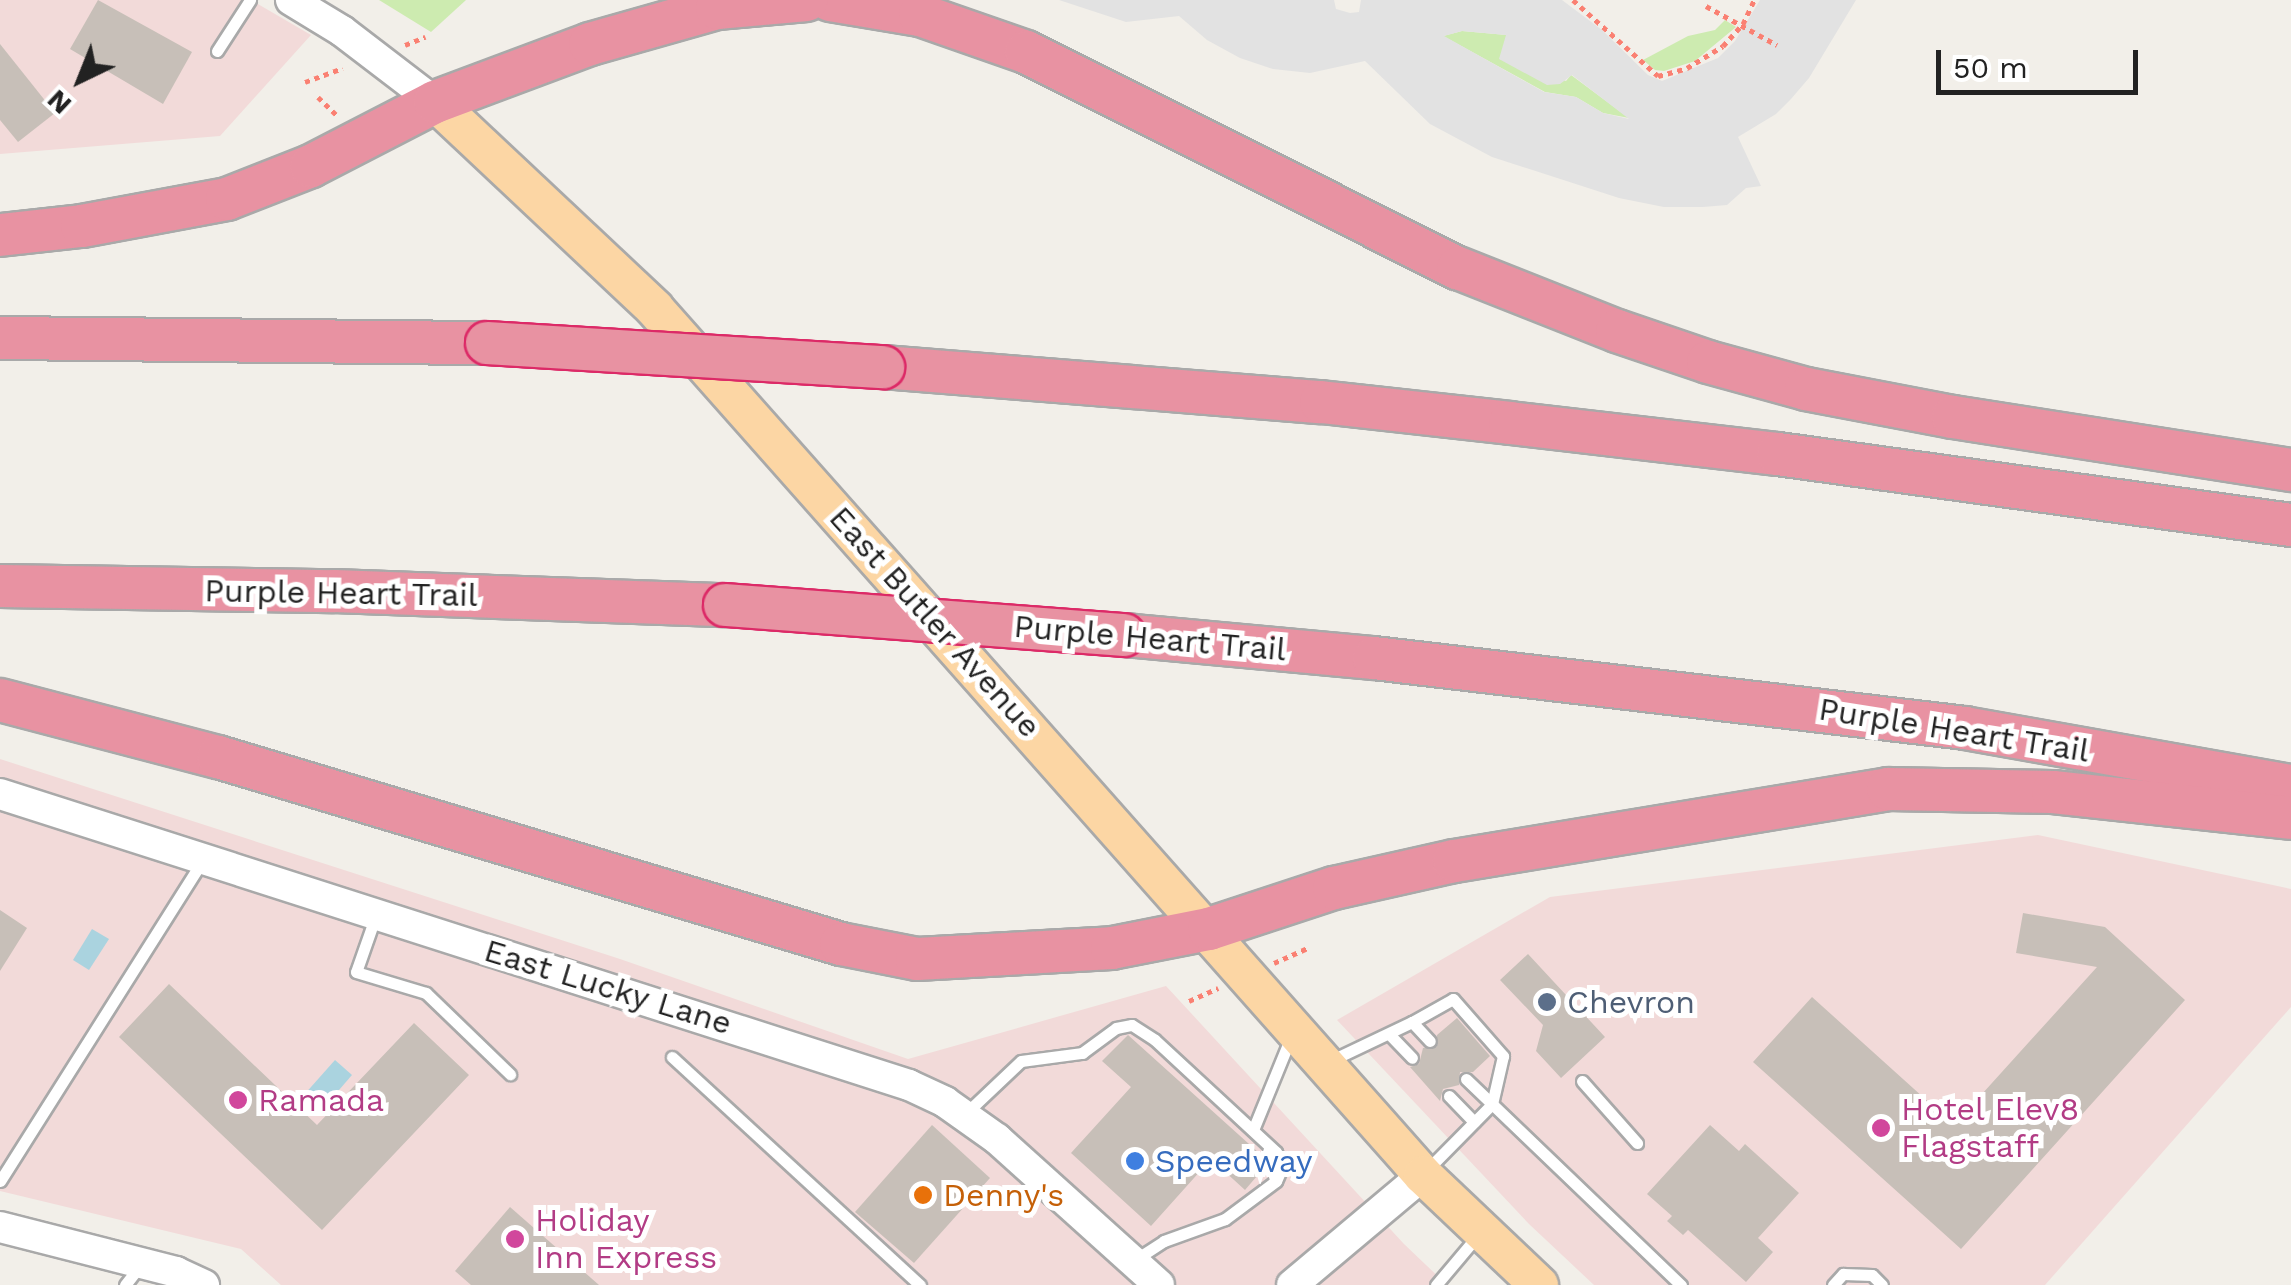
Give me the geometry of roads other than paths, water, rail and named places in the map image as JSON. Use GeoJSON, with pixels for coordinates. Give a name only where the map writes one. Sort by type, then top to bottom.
{"type":"FeatureCollection","features":[{"type":"Feature","properties":{"kind":"highway"},"geometry":{"type":"LineString","coordinates":[[0,235],[82,226],[226,198],[312,166],[435,102],[652,23],[717,8],[807,0]]}},
{"type":"Feature","properties":{"kind":"highway"},"geometry":{"type":"LineString","coordinates":[[830,0],[920,15],[1026,52],[1458,268],[1617,332],[1708,362],[1806,389],[1953,417],[2291,470]]}},
{"type":"Feature","properties":{"kind":"highway"},"geometry":{"type":"LineString","coordinates":[[0,338],[487,343],[883,367],[1302,400],[1778,454],[2291,525]]}},
{"type":"Feature","properties":{"kind":"highway","name":"Purple Heart Trail"},"geometry":{"type":"LineString","coordinates":[[0,586],[334,591],[725,605],[1124,636],[1374,658],[1947,726],[2291,786]]}},
{"type":"Feature","properties":{"kind":"highway"},"geometry":{"type":"LineString","coordinates":[[0,700],[236,762],[841,944],[917,958],[1112,948],[1210,929],[1334,888],[1454,861],[1888,789],[2053,792],[2291,818]]}},
{"type":"Feature","properties":{"kind":"main road","name":"East Butler Avenue"},"geometry":{"type":"LineString","coordinates":[[435,102],[654,308],[1210,929],[1423,1175],[1539,1285]]}},
{"type":"Feature","properties":{"kind":"street","name":"East Butler Avenue"},"geometry":{"type":"LineString","coordinates":[[291,0],[327,15],[435,102]]}},
{"type":"Feature","properties":{"kind":"street","name":"East Lucky Lane"},"geometry":{"type":"LineString","coordinates":[[0,794],[826,1056],[909,1086],[965,1114],[1159,1285]]}},
{"type":"Feature","properties":{"kind":"street"},"geometry":{"type":"LineString","coordinates":[[1292,1285],[1423,1175]]}},
{"type":"Feature","properties":{"kind":"street"},"geometry":{"type":"LineString","coordinates":[[0,1227],[133,1274],[204,1285]]}},
{"type":"Feature","properties":{"kind":"lane"},"geometry":{"type":"LineString","coordinates":[[217,51],[250,0]]}},
{"type":"Feature","properties":{"kind":"lane"},"geometry":{"type":"LineString","coordinates":[[0,1181],[203,860]]}},
{"type":"Feature","properties":{"kind":"lane"},"geometry":{"type":"LineString","coordinates":[[376,914],[356,972],[426,993],[510,1074]]}},
{"type":"Feature","properties":{"kind":"lane"},"geometry":{"type":"LineString","coordinates":[[1326,1063],[1453,1000],[1504,1056],[1492,1104],[1423,1175]]}},
{"type":"Feature","properties":{"kind":"lane"},"geometry":{"type":"LineString","coordinates":[[1412,1022],[1430,1042]]}},
{"type":"Feature","properties":{"kind":"lane"},"geometry":{"type":"LineString","coordinates":[[965,1114],[1021,1061],[1082,1052],[1116,1028],[1132,1025],[1155,1040],[1276,1152],[1282,1167],[1276,1181],[1225,1218],[1164,1241],[1132,1261]]}},
{"type":"Feature","properties":{"kind":"lane"},"geometry":{"type":"LineString","coordinates":[[1253,1130],[1295,1027]]}},
{"type":"Feature","properties":{"kind":"lane"},"geometry":{"type":"LineString","coordinates":[[1389,1034],[1412,1058]]}},
{"type":"Feature","properties":{"kind":"lane"},"geometry":{"type":"LineString","coordinates":[[672,1057],[920,1285]]}},
{"type":"Feature","properties":{"kind":"lane"},"geometry":{"type":"LineString","coordinates":[[1466,1079],[1681,1285]]}},
{"type":"Feature","properties":{"kind":"lane"},"geometry":{"type":"LineString","coordinates":[[1582,1080],[1636,1143]]}},
{"type":"Feature","properties":{"kind":"lane"},"geometry":{"type":"LineString","coordinates":[[1449,1096],[1474,1122]]}},
{"type":"Feature","properties":{"kind":"lane"},"geometry":{"type":"LineString","coordinates":[[1436,1285],[1482,1230]]}},
{"type":"Feature","properties":{"kind":"lane"},"geometry":{"type":"LineString","coordinates":[[1833,1285],[1843,1274],[1872,1276],[1882,1285]]}},
{"type":"Feature","properties":{"kind":"water"},"geometry":{"type":"Polygon","coordinates":[[[92,929],[109,939],[89,970],[73,960],[92,929]]]}},
{"type":"Feature","properties":{"kind":"water"},"geometry":{"type":"Polygon","coordinates":[[[335,1060],[352,1075],[320,1112],[303,1096],[335,1060]]]}},
{"type":"Feature","properties":{"kind":"place","name":"Chevron"},"geometry":{"type":"Point","coordinates":[1547,1002]}},
{"type":"Feature","properties":{"kind":"place","name":"Ramada"},"geometry":{"type":"Point","coordinates":[238,1100]}},
{"type":"Feature","properties":{"kind":"place","name":"Hotel Elev8 Flagstaff"},"geometry":{"type":"Point","coordinates":[1881,1128]}},
{"type":"Feature","properties":{"kind":"place","name":"Speedway"},"geometry":{"type":"Point","coordinates":[1135,1161]}},
{"type":"Feature","properties":{"kind":"place","name":"Denny's"},"geometry":{"type":"Point","coordinates":[923,1195]}},
{"type":"Feature","properties":{"kind":"place","name":"Holiday Inn Express"},"geometry":{"type":"Point","coordinates":[515,1239]}}]}
